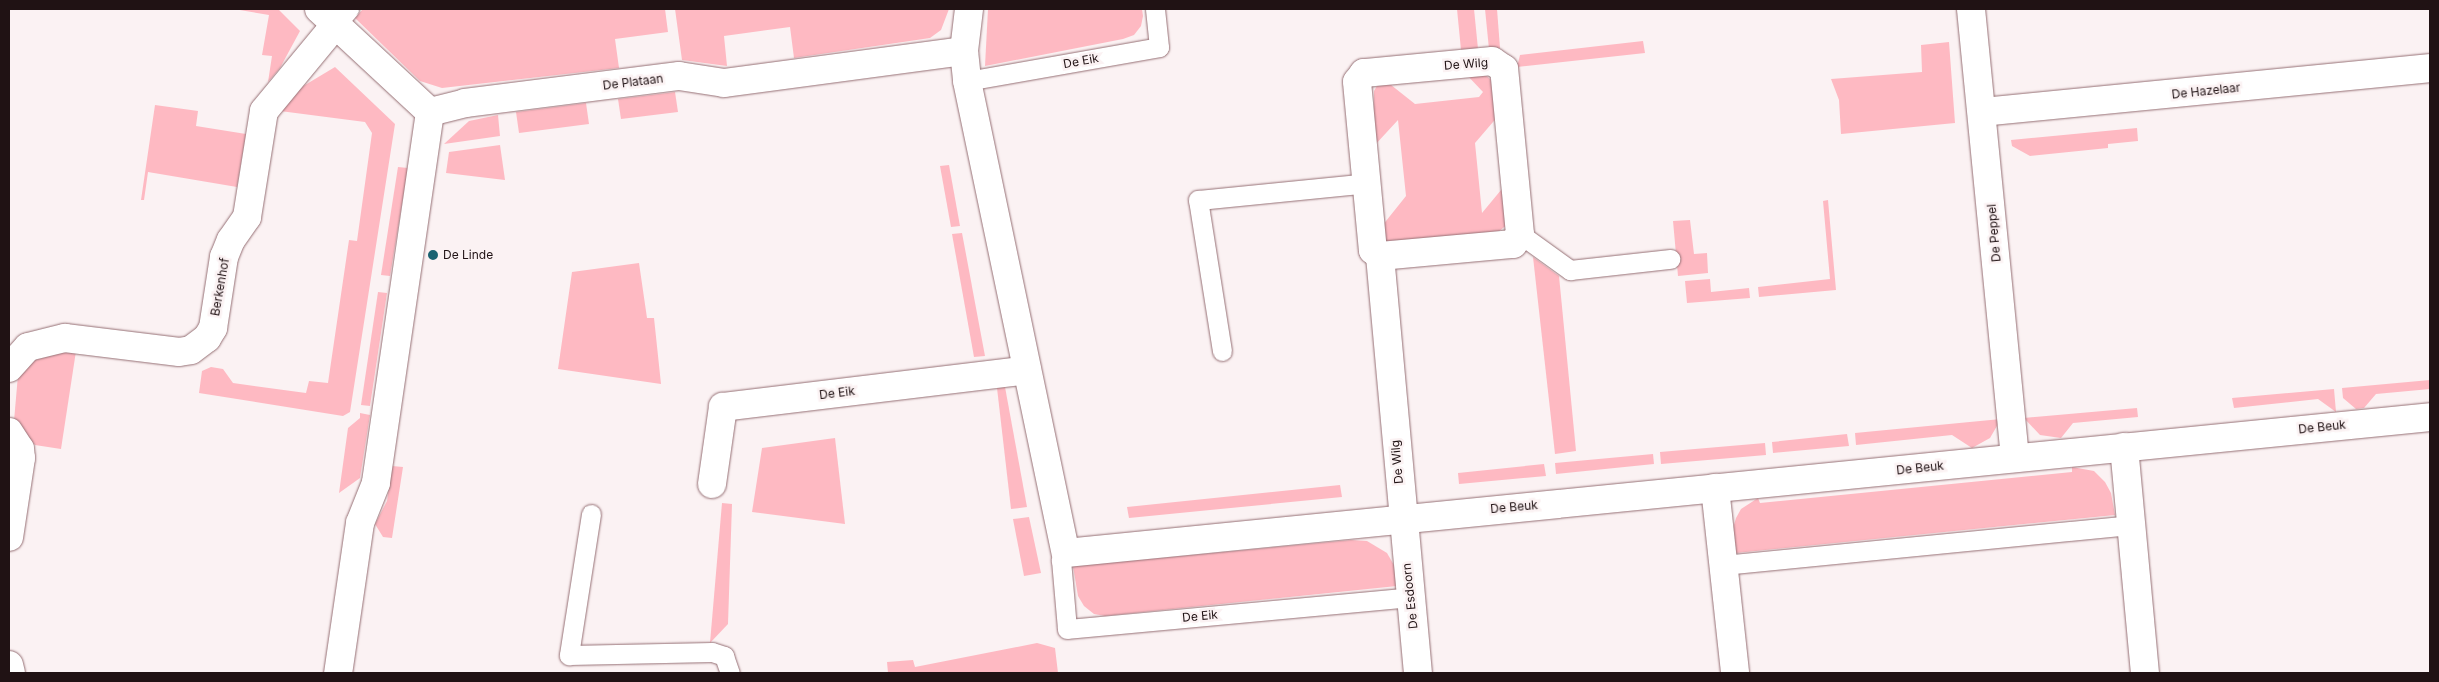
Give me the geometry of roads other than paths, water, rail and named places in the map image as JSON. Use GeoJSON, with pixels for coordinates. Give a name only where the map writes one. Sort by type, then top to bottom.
{"type":"FeatureCollection","features":[{"type":"Feature","properties":{"kind":"street","name":"De Eik"},"geometry":{"type":"LineString","coordinates":[[969,9],[964,51],[966,81],[1066,553]]}},
{"type":"Feature","properties":{"kind":"street","name":"De Peppel"},"geometry":{"type":"LineString","coordinates":[[1971,9],[2015,458]]}},
{"type":"Feature","properties":{"kind":"street"},"geometry":{"type":"LineString","coordinates":[[335,14],[430,112],[376,483],[360,523],[338,673]]}},
{"type":"Feature","properties":{"kind":"street","name":"Berkenhof"},"geometry":{"type":"LineString","coordinates":[[9,368],[28,347],[65,338],[179,352],[191,350],[207,338],[213,328],[224,257],[231,240],[247,217],[264,111],[335,14]]}},
{"type":"Feature","properties":{"kind":"street","name":"De Plataan"},"geometry":{"type":"LineString","coordinates":[[430,112],[465,103],[669,77],[724,82],[964,51]]}},
{"type":"Feature","properties":{"kind":"street","name":"De Wilg"},"geometry":{"type":"LineString","coordinates":[[1402,518],[1380,256],[1373,250],[1357,82],[1364,73],[1492,61],[1504,69],[1520,234]]}},
{"type":"Feature","properties":{"kind":"street","name":"De Hazelaar"},"geometry":{"type":"LineString","coordinates":[[1982,112],[2430,68]]}},
{"type":"Feature","properties":{"kind":"street"},"geometry":{"type":"LineString","coordinates":[[1380,256],[1514,244],[1520,234]]}},
{"type":"Feature","properties":{"kind":"street","name":"De Eik"},"geometry":{"type":"LineString","coordinates":[[712,484],[723,407],[1028,370]]}},
{"type":"Feature","properties":{"kind":"street","name":"De Beuk"},"geometry":{"type":"LineString","coordinates":[[1402,518],[2430,417]]}},
{"type":"Feature","properties":{"kind":"street"},"geometry":{"type":"LineString","coordinates":[[9,432],[20,449],[21,458],[9,528]]}},
{"type":"Feature","properties":{"kind":"street"},"geometry":{"type":"LineString","coordinates":[[2124,447],[2145,673]]}},
{"type":"Feature","properties":{"kind":"street"},"geometry":{"type":"LineString","coordinates":[[1715,488],[1735,673]]}},
{"type":"Feature","properties":{"kind":"street"},"geometry":{"type":"LineString","coordinates":[[1066,553],[1402,518]]}},
{"type":"Feature","properties":{"kind":"street","name":"De Esdoorn"},"geometry":{"type":"LineString","coordinates":[[1402,518],[1418,673]]}},
{"type":"Feature","properties":{"kind":"street"},"geometry":{"type":"LineString","coordinates":[[9,665],[11,673]]}},
{"type":"Feature","properties":{"kind":"lane","name":"De Eik"},"geometry":{"type":"LineString","coordinates":[[966,81],[1158,47],[1155,9]]}},
{"type":"Feature","properties":{"kind":"lane"},"geometry":{"type":"LineString","coordinates":[[1222,351],[1198,200],[1366,183]]}},
{"type":"Feature","properties":{"kind":"lane"},"geometry":{"type":"LineString","coordinates":[[1520,234],[1570,270],[1670,259]]}},
{"type":"Feature","properties":{"kind":"lane"},"geometry":{"type":"LineString","coordinates":[[591,514],[569,655],[712,652],[724,656],[730,673]]}},
{"type":"Feature","properties":{"kind":"lane"},"geometry":{"type":"LineString","coordinates":[[1723,565],[2130,524]]}},
{"type":"Feature","properties":{"kind":"lane","name":"De Eik"},"geometry":{"type":"LineString","coordinates":[[1066,553],[1061,560],[1067,629],[1410,597]]}},
{"type":"Feature","properties":{"kind":"place","name":"De Linde"},"geometry":{"type":"Point","coordinates":[433,255]}}]}
